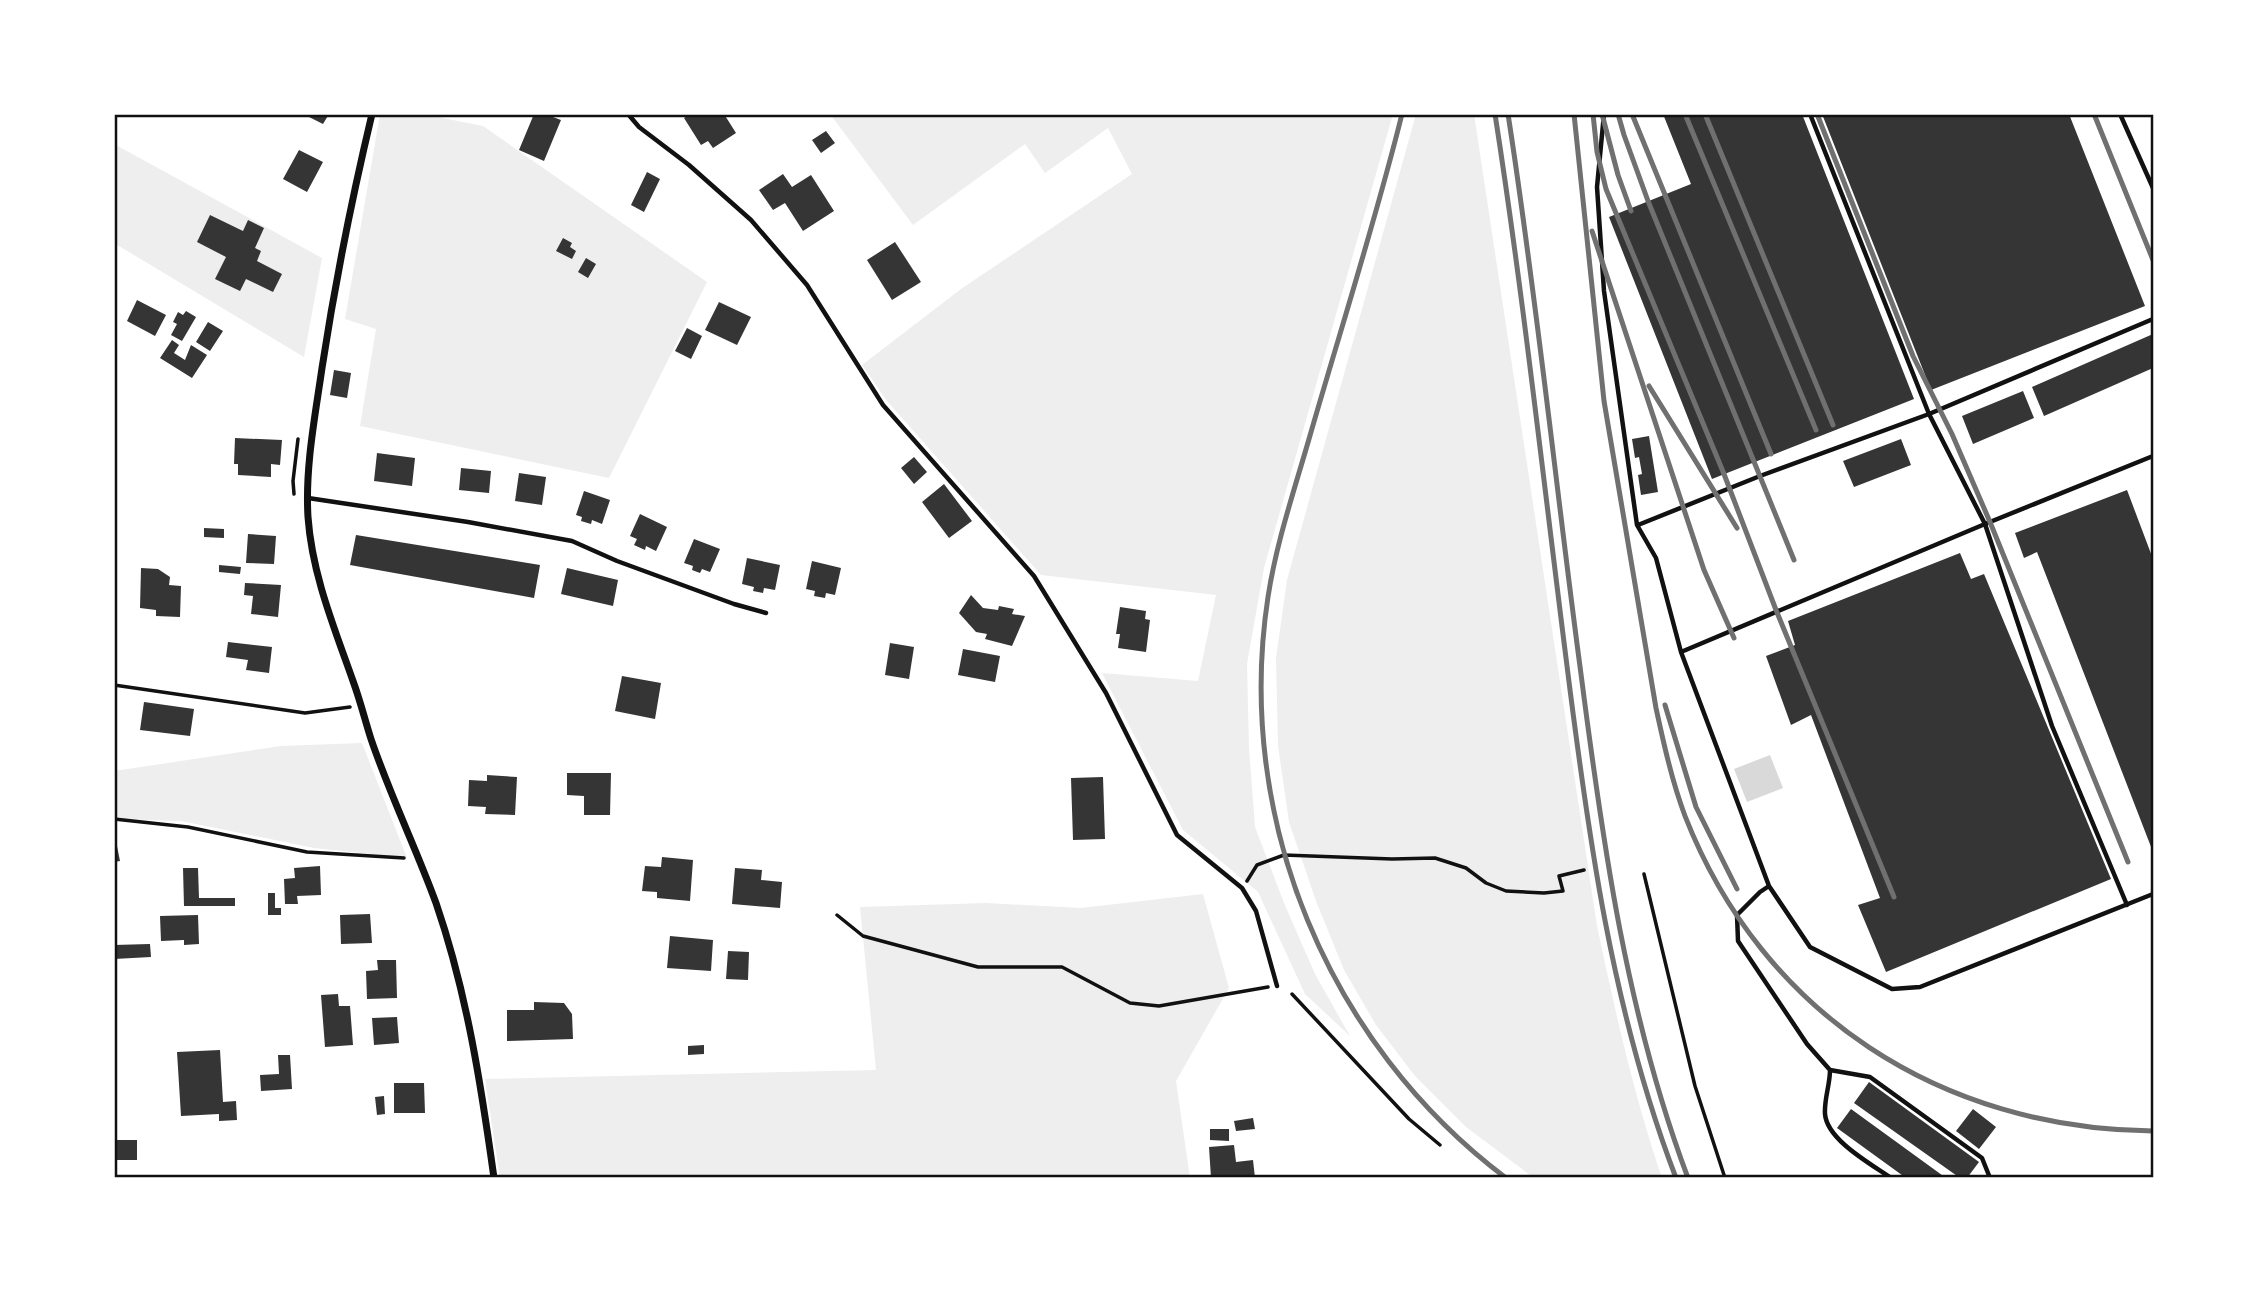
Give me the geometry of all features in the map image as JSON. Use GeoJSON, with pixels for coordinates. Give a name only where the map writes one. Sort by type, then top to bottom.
{"type":"FeatureCollection","features":[{"type":"Feature","properties":{"kind":"street"},"geometry":{"type":"LineString","coordinates":[[372,114],[349,209],[332,300],[311,449],[308,498],[311,542],[321,593],[362,704],[371,739],[435,900],[454,961],[477,1062],[494,1178]]}},
{"type":"Feature","properties":{"kind":"lane"},"geometry":{"type":"LineString","coordinates":[[628,114],[639,127],[689,165],[751,220],[807,285],[883,405],[1034,576],[1105,692],[1177,835],[1242,888],[1256,911],[1277,986]]}},
{"type":"Feature","properties":{"kind":"lane"},"geometry":{"type":"LineString","coordinates":[[1604,114],[1597,187],[1604,290],[1637,525],[1656,558],[1681,652],[1769,886],[1810,947],[1892,989],[1920,987],[2153,894]]}},
{"type":"Feature","properties":{"kind":"lane"},"geometry":{"type":"LineString","coordinates":[[1810,114],[1929,414],[1985,524],[2052,726],[2127,905]]}},
{"type":"Feature","properties":{"kind":"lane"},"geometry":{"type":"LineString","coordinates":[[2120,114],[2153,188]]}},
{"type":"Feature","properties":{"kind":"lane"},"geometry":{"type":"LineString","coordinates":[[1637,525],[1929,414],[2153,319]]}},
{"type":"Feature","properties":{"kind":"lane"},"geometry":{"type":"LineString","coordinates":[[1681,652],[2153,456]]}},
{"type":"Feature","properties":{"kind":"lane"},"geometry":{"type":"LineString","coordinates":[[308,498],[572,541],[617,561],[766,613]]}},
{"type":"Feature","properties":{"kind":"lane"},"geometry":{"type":"LineString","coordinates":[[1769,886],[1737,915],[1738,941],[1807,1044],[1830,1070],[1870,1077],[1982,1158],[1990,1178]]}},
{"type":"Feature","properties":{"kind":"lane"},"geometry":{"type":"LineString","coordinates":[[1830,1070],[1825,1095],[1827,1126],[1837,1138],[1891,1178]]}},
{"type":"Feature","properties":{"kind":"path"},"geometry":{"type":"LineString","coordinates":[[294,495],[293,481],[299,434]]}},
{"type":"Feature","properties":{"kind":"path"},"geometry":{"type":"LineString","coordinates":[[114,685],[305,713],[362,704]]}},
{"type":"Feature","properties":{"kind":"path"},"geometry":{"type":"LineString","coordinates":[[344,695],[348,708]]}},
{"type":"Feature","properties":{"kind":"path"},"geometry":{"type":"LineString","coordinates":[[114,819],[188,827],[307,852],[407,858],[402,845]]}},
{"type":"Feature","properties":{"kind":"path"},"geometry":{"type":"LineString","coordinates":[[1242,888],[1257,865],[1284,855],[1435,858],[1466,868],[1486,883],[1506,891],[1536,893],[1563,891],[1559,876],[1584,870]]}},
{"type":"Feature","properties":{"kind":"path"},"geometry":{"type":"LineString","coordinates":[[1644,874],[1695,1086],[1725,1178]]}},
{"type":"Feature","properties":{"kind":"path"},"geometry":{"type":"LineString","coordinates":[[837,915],[863,936],[978,967],[1062,967],[1130,1003],[1159,1006],[1277,986]]}},
{"type":"Feature","properties":{"kind":"path"},"geometry":{"type":"LineString","coordinates":[[1292,994],[1409,1119],[1440,1145]]}},
{"type":"Feature","properties":{"kind":"shaded area"},"geometry":{"type":"Polygon","coordinates":[[[380,114],[423,114],[483,126],[707,282],[609,478],[360,426],[376,329],[345,319],[380,114]]]}},
{"type":"Feature","properties":{"kind":"shaded area"},"geometry":{"type":"Polygon","coordinates":[[[830,114],[1393,114],[1264,568],[1247,664],[1249,748],[1255,827],[1315,974],[1350,1036],[1305,994],[1258,892],[1183,830],[1102,673],[1198,681],[1216,595],[1041,575],[887,401],[862,365],[961,289],[1132,174],[1108,128],[1045,173],[1025,144],[913,225],[830,114]]]}},
{"type":"Feature","properties":{"kind":"shaded area"},"geometry":{"type":"Polygon","coordinates":[[[1416,114],[1474,114],[1597,926],[1634,1085],[1662,1178],[1534,1178],[1466,1127],[1415,1076],[1376,1025],[1344,970],[1316,901],[1289,822],[1278,746],[1276,658],[1287,580],[1416,114]]]}},
{"type":"Feature","properties":{"kind":"shaded area"},"geometry":{"type":"Polygon","coordinates":[[[114,144],[322,258],[304,357],[114,243],[114,144]]]}},
{"type":"Feature","properties":{"kind":"shaded area"},"geometry":{"type":"Polygon","coordinates":[[[362,743],[407,858],[314,848],[181,821],[114,819],[114,771],[281,746],[362,743]]]}},
{"type":"Feature","properties":{"kind":"shaded area"},"geometry":{"type":"Polygon","coordinates":[[[1770,755],[1783,788],[1747,802],[1734,769],[1770,755]]]}},
{"type":"Feature","properties":{"kind":"shaded area"},"geometry":{"type":"Polygon","coordinates":[[[1203,894],[1229,988],[1176,1081],[1190,1178],[500,1178],[485,1079],[876,1070],[860,907],[986,903],[1081,908],[1203,894]]]}},
{"type":"Feature","properties":{"kind":"building"},"geometry":{"type":"Polygon","coordinates":[[[303,114],[329,114],[323,124],[303,114]]]}},
{"type":"Feature","properties":{"kind":"building"},"geometry":{"type":"Polygon","coordinates":[[[534,114],[545,114],[561,120],[544,161],[519,150],[534,114]]]}},
{"type":"Feature","properties":{"kind":"building"},"geometry":{"type":"Polygon","coordinates":[[[690,114],[724,114],[736,133],[713,148],[708,141],[701,145],[684,118],[690,114]]]}},
{"type":"Feature","properties":{"kind":"building"},"geometry":{"type":"Polygon","coordinates":[[[1663,114],[1802,114],[1914,399],[1712,479],[1609,217],[1691,184],[1663,114]]]}},
{"type":"Feature","properties":{"kind":"building"},"geometry":{"type":"Polygon","coordinates":[[[1822,114],[2069,114],[2145,306],[1931,390],[1822,114]]]}},
{"type":"Feature","properties":{"kind":"building"},"geometry":{"type":"Polygon","coordinates":[[[826,131],[835,143],[821,153],[812,140],[826,131]]]}},
{"type":"Feature","properties":{"kind":"building"},"geometry":{"type":"Polygon","coordinates":[[[299,150],[323,162],[307,192],[283,179],[299,150]]]}},
{"type":"Feature","properties":{"kind":"building"},"geometry":{"type":"Polygon","coordinates":[[[647,172],[660,179],[644,212],[631,205],[647,172]]]}},
{"type":"Feature","properties":{"kind":"building"},"geometry":{"type":"Polygon","coordinates":[[[783,174],[792,187],[811,175],[834,211],[803,231],[785,203],[773,210],[759,190],[783,174]]]}},
{"type":"Feature","properties":{"kind":"building"},"geometry":{"type":"Polygon","coordinates":[[[210,215],[243,231],[248,220],[264,228],[255,248],[261,251],[257,261],[282,274],[273,292],[246,279],[240,291],[215,279],[226,257],[197,242],[210,215]]]}},
{"type":"Feature","properties":{"kind":"building"},"geometry":{"type":"Polygon","coordinates":[[[563,238],[572,243],[570,247],[576,251],[572,259],[556,251],[563,238]]]}},
{"type":"Feature","properties":{"kind":"building"},"geometry":{"type":"Polygon","coordinates":[[[895,242],[921,282],[892,300],[867,260],[895,242]]]}},
{"type":"Feature","properties":{"kind":"building"},"geometry":{"type":"Polygon","coordinates":[[[586,258],[596,264],[588,278],[578,272],[586,258]]]}},
{"type":"Feature","properties":{"kind":"building"},"geometry":{"type":"Polygon","coordinates":[[[137,300],[166,315],[155,336],[127,321],[137,300]]]}},
{"type":"Feature","properties":{"kind":"building"},"geometry":{"type":"Polygon","coordinates":[[[719,302],[751,317],[737,345],[705,330],[719,302]]]}},
{"type":"Feature","properties":{"kind":"building"},"geometry":{"type":"Polygon","coordinates":[[[186,311],[196,317],[182,341],[171,335],[177,324],[173,322],[178,312],[183,315],[186,311]]]}},
{"type":"Feature","properties":{"kind":"building"},"geometry":{"type":"Polygon","coordinates":[[[208,322],[223,331],[210,351],[196,342],[208,322]]]}},
{"type":"Feature","properties":{"kind":"building"},"geometry":{"type":"Polygon","coordinates":[[[687,328],[702,336],[691,359],[675,351],[687,328]]]}},
{"type":"Feature","properties":{"kind":"building"},"geometry":{"type":"Polygon","coordinates":[[[2153,334],[2153,368],[2044,416],[2032,387],[2153,334]]]}},
{"type":"Feature","properties":{"kind":"building"},"geometry":{"type":"Polygon","coordinates":[[[172,340],[179,345],[174,353],[185,360],[191,345],[207,355],[192,378],[160,358],[172,340]]]}},
{"type":"Feature","properties":{"kind":"building"},"geometry":{"type":"Polygon","coordinates":[[[334,370],[351,373],[347,398],[330,395],[334,370]]]}},
{"type":"Feature","properties":{"kind":"building"},"geometry":{"type":"Polygon","coordinates":[[[2023,391],[2034,418],[1973,444],[1962,416],[2023,391]]]}},
{"type":"Feature","properties":{"kind":"building"},"geometry":{"type":"Polygon","coordinates":[[[1649,436],[1658,492],[1641,495],[1638,475],[1642,474],[1639,457],[1635,458],[1632,439],[1649,436]]]}},
{"type":"Feature","properties":{"kind":"building"},"geometry":{"type":"Polygon","coordinates":[[[235,438],[282,440],[280,465],[271,464],[271,477],[238,475],[238,464],[234,464],[235,438]]]}},
{"type":"Feature","properties":{"kind":"building"},"geometry":{"type":"Polygon","coordinates":[[[1901,439],[1911,465],[1854,487],[1843,461],[1901,439]]]}},
{"type":"Feature","properties":{"kind":"building"},"geometry":{"type":"Polygon","coordinates":[[[377,453],[415,458],[412,486],[374,481],[377,453]]]}},
{"type":"Feature","properties":{"kind":"building"},"geometry":{"type":"Polygon","coordinates":[[[914,457],[927,472],[914,484],[901,468],[914,457]]]}},
{"type":"Feature","properties":{"kind":"building"},"geometry":{"type":"Polygon","coordinates":[[[461,468],[491,471],[489,493],[459,490],[461,468]]]}},
{"type":"Feature","properties":{"kind":"building"},"geometry":{"type":"Polygon","coordinates":[[[519,473],[546,477],[542,505],[515,501],[519,473]]]}},
{"type":"Feature","properties":{"kind":"building"},"geometry":{"type":"Polygon","coordinates":[[[944,484],[972,521],[949,538],[922,502],[944,484]]]}},
{"type":"Feature","properties":{"kind":"building"},"geometry":{"type":"Polygon","coordinates":[[[2127,490],[2153,559],[2153,852],[2037,552],[2024,558],[2015,533],[2127,490]]]}},
{"type":"Feature","properties":{"kind":"building"},"geometry":{"type":"Polygon","coordinates":[[[584,491],[610,500],[602,524],[592,520],[591,524],[581,521],[582,517],[576,515],[584,491]]]}},
{"type":"Feature","properties":{"kind":"building"},"geometry":{"type":"Polygon","coordinates":[[[640,514],[667,527],[656,551],[646,546],[645,550],[634,545],[637,539],[630,536],[640,514]]]}},
{"type":"Feature","properties":{"kind":"building"},"geometry":{"type":"Polygon","coordinates":[[[204,528],[224,529],[224,538],[204,537],[204,528]]]}},
{"type":"Feature","properties":{"kind":"building"},"geometry":{"type":"Polygon","coordinates":[[[248,534],[276,536],[274,564],[246,563],[248,534]]]}},
{"type":"Feature","properties":{"kind":"building"},"geometry":{"type":"Polygon","coordinates":[[[356,535],[540,565],[534,598],[350,565],[356,535]]]}},
{"type":"Feature","properties":{"kind":"building"},"geometry":{"type":"Polygon","coordinates":[[[694,539],[720,549],[710,572],[702,569],[700,573],[692,570],[693,566],[684,563],[694,539]]]}},
{"type":"Feature","properties":{"kind":"building"},"geometry":{"type":"Polygon","coordinates":[[[1960,553],[1971,579],[1984,574],[2111,879],[1886,972],[1858,905],[1880,898],[1811,715],[1791,725],[1766,656],[1795,645],[1788,621],[1960,553]]]}},
{"type":"Feature","properties":{"kind":"building"},"geometry":{"type":"Polygon","coordinates":[[[747,558],[780,565],[775,590],[764,588],[763,593],[753,591],[754,587],[742,584],[747,558]]]}},
{"type":"Feature","properties":{"kind":"building"},"geometry":{"type":"Polygon","coordinates":[[[812,561],[841,568],[835,595],[826,593],[825,598],[814,596],[815,591],[806,589],[812,561]]]}},
{"type":"Feature","properties":{"kind":"building"},"geometry":{"type":"Polygon","coordinates":[[[219,565],[241,567],[240,574],[219,572],[219,565]]]}},
{"type":"Feature","properties":{"kind":"building"},"geometry":{"type":"Polygon","coordinates":[[[141,568],[158,569],[170,577],[169,585],[181,586],[180,617],[156,616],[156,610],[140,608],[141,568]]]}},
{"type":"Feature","properties":{"kind":"building"},"geometry":{"type":"Polygon","coordinates":[[[567,568],[618,580],[613,606],[561,594],[567,568]]]}},
{"type":"Feature","properties":{"kind":"building"},"geometry":{"type":"Polygon","coordinates":[[[245,583],[281,585],[278,617],[251,614],[253,596],[244,595],[245,583]]]}},
{"type":"Feature","properties":{"kind":"building"},"geometry":{"type":"Polygon","coordinates":[[[971,595],[983,608],[998,610],[999,606],[1014,609],[1012,614],[1025,616],[1012,646],[985,639],[987,634],[976,632],[959,613],[971,595]]]}},
{"type":"Feature","properties":{"kind":"building"},"geometry":{"type":"Polygon","coordinates":[[[1120,607],[1146,611],[1145,619],[1150,620],[1146,652],[1118,648],[1120,634],[1116,634],[1120,607]]]}},
{"type":"Feature","properties":{"kind":"building"},"geometry":{"type":"Polygon","coordinates":[[[228,642],[272,647],[269,673],[246,670],[248,660],[226,657],[228,642]]]}},
{"type":"Feature","properties":{"kind":"building"},"geometry":{"type":"Polygon","coordinates":[[[890,643],[914,647],[909,679],[885,675],[890,643]]]}},
{"type":"Feature","properties":{"kind":"building"},"geometry":{"type":"Polygon","coordinates":[[[963,649],[1000,656],[995,682],[958,675],[963,649]]]}},
{"type":"Feature","properties":{"kind":"building"},"geometry":{"type":"Polygon","coordinates":[[[622,676],[661,683],[655,719],[615,711],[622,676]]]}},
{"type":"Feature","properties":{"kind":"building"},"geometry":{"type":"Polygon","coordinates":[[[144,702],[194,709],[190,736],[140,730],[144,702]]]}},
{"type":"Feature","properties":{"kind":"building"},"geometry":{"type":"Polygon","coordinates":[[[567,773],[611,773],[610,815],[584,815],[584,796],[567,795],[567,773]]]}},
{"type":"Feature","properties":{"kind":"building"},"geometry":{"type":"Polygon","coordinates":[[[487,775],[517,777],[515,815],[485,814],[486,807],[468,806],[469,780],[487,781],[487,775]]]}},
{"type":"Feature","properties":{"kind":"building"},"geometry":{"type":"Polygon","coordinates":[[[1103,777],[1105,839],[1073,840],[1071,778],[1103,777]]]}},
{"type":"Feature","properties":{"kind":"building"},"geometry":{"type":"Polygon","coordinates":[[[114,831],[120,861],[114,862],[114,831]]]}},
{"type":"Feature","properties":{"kind":"building"},"geometry":{"type":"Polygon","coordinates":[[[662,857],[693,860],[690,901],[657,898],[657,892],[642,891],[645,866],[661,867],[662,857]]]}},
{"type":"Feature","properties":{"kind":"building"},"geometry":{"type":"Polygon","coordinates":[[[320,866],[321,895],[297,896],[298,904],[285,904],[284,879],[295,878],[294,868],[320,866]]]}},
{"type":"Feature","properties":{"kind":"building"},"geometry":{"type":"Polygon","coordinates":[[[183,868],[198,868],[199,898],[235,898],[235,906],[184,906],[183,868]]]}},
{"type":"Feature","properties":{"kind":"building"},"geometry":{"type":"Polygon","coordinates":[[[735,868],[762,870],[761,880],[782,882],[780,908],[732,904],[735,868]]]}},
{"type":"Feature","properties":{"kind":"building"},"geometry":{"type":"Polygon","coordinates":[[[268,893],[275,893],[275,908],[281,908],[281,915],[268,915],[268,893]]]}},
{"type":"Feature","properties":{"kind":"building"},"geometry":{"type":"Polygon","coordinates":[[[370,914],[372,943],[341,944],[340,915],[370,914]]]}},
{"type":"Feature","properties":{"kind":"building"},"geometry":{"type":"Polygon","coordinates":[[[198,915],[199,944],[184,945],[184,940],[161,941],[160,916],[198,915]]]}},
{"type":"Feature","properties":{"kind":"building"},"geometry":{"type":"Polygon","coordinates":[[[670,936],[713,940],[711,971],[667,968],[670,936]]]}},
{"type":"Feature","properties":{"kind":"building"},"geometry":{"type":"Polygon","coordinates":[[[150,944],[151,957],[114,959],[114,945],[150,944]]]}},
{"type":"Feature","properties":{"kind":"building"},"geometry":{"type":"Polygon","coordinates":[[[728,951],[749,952],[748,980],[726,979],[728,951]]]}},
{"type":"Feature","properties":{"kind":"building"},"geometry":{"type":"Polygon","coordinates":[[[377,960],[396,960],[397,998],[367,999],[366,971],[378,970],[377,960]]]}},
{"type":"Feature","properties":{"kind":"building"},"geometry":{"type":"Polygon","coordinates":[[[338,994],[339,1006],[350,1006],[353,1045],[325,1047],[321,995],[338,994]]]}},
{"type":"Feature","properties":{"kind":"building"},"geometry":{"type":"Polygon","coordinates":[[[534,1002],[564,1003],[572,1014],[573,1039],[507,1041],[507,1010],[534,1010],[534,1002]]]}},
{"type":"Feature","properties":{"kind":"building"},"geometry":{"type":"Polygon","coordinates":[[[397,1017],[399,1043],[374,1045],[372,1018],[397,1017]]]}},
{"type":"Feature","properties":{"kind":"building"},"geometry":{"type":"Polygon","coordinates":[[[704,1045],[704,1054],[688,1055],[688,1046],[704,1045]]]}},
{"type":"Feature","properties":{"kind":"building"},"geometry":{"type":"Polygon","coordinates":[[[220,1050],[223,1102],[236,1101],[237,1120],[219,1121],[219,1114],[181,1116],[177,1052],[220,1050]]]}},
{"type":"Feature","properties":{"kind":"building"},"geometry":{"type":"Polygon","coordinates":[[[278,1055],[290,1055],[292,1089],[261,1091],[260,1075],[279,1074],[278,1055]]]}},
{"type":"Feature","properties":{"kind":"building"},"geometry":{"type":"Polygon","coordinates":[[[1869,1082],[1979,1162],[1967,1178],[1960,1178],[1854,1103],[1869,1082]]]}},
{"type":"Feature","properties":{"kind":"building"},"geometry":{"type":"Polygon","coordinates":[[[394,1083],[424,1083],[425,1113],[394,1113],[394,1083]]]}},
{"type":"Feature","properties":{"kind":"building"},"geometry":{"type":"Polygon","coordinates":[[[384,1096],[385,1114],[377,1115],[375,1097],[384,1096]]]}},
{"type":"Feature","properties":{"kind":"building"},"geometry":{"type":"Polygon","coordinates":[[[1851,1109],[1946,1178],[1906,1178],[1837,1128],[1851,1109]]]}},
{"type":"Feature","properties":{"kind":"building"},"geometry":{"type":"Polygon","coordinates":[[[1973,1109],[1996,1127],[1979,1149],[1956,1131],[1973,1109]]]}},
{"type":"Feature","properties":{"kind":"building"},"geometry":{"type":"Polygon","coordinates":[[[1253,1118],[1255,1129],[1236,1131],[1234,1121],[1253,1118]]]}},
{"type":"Feature","properties":{"kind":"building"},"geometry":{"type":"Polygon","coordinates":[[[1210,1129],[1229,1129],[1229,1141],[1210,1140],[1210,1129]]]}},
{"type":"Feature","properties":{"kind":"building"},"geometry":{"type":"Polygon","coordinates":[[[117,1140],[137,1140],[137,1160],[117,1160],[117,1140]]]}},
{"type":"Feature","properties":{"kind":"building"},"geometry":{"type":"Polygon","coordinates":[[[1234,1145],[1236,1162],[1253,1160],[1255,1178],[1211,1178],[1209,1147],[1234,1145]]]}},
{"type":"Feature","properties":{"kind":"railway"},"geometry":{"type":"LineString","coordinates":[[1402,114],[1271,577],[1261,680],[1266,762],[1281,843],[1308,920],[1344,994],[1389,1062],[1443,1124],[1506,1178]]}},
{"type":"Feature","properties":{"kind":"railway"},"geometry":{"type":"LineString","coordinates":[[1495,114],[1515,249],[1574,724],[1605,922],[1635,1051],[1676,1178]]}},
{"type":"Feature","properties":{"kind":"railway"},"geometry":{"type":"LineString","coordinates":[[1508,114],[1608,866],[1633,992],[1649,1055],[1688,1178]]}},
{"type":"Feature","properties":{"kind":"railway"},"geometry":{"type":"LineString","coordinates":[[1574,114],[1604,401],[1656,708],[1680,803],[1719,887],[1761,949],[1812,1003],[1869,1047],[1933,1083],[2002,1109],[2076,1125],[2153,1131]]}},
{"type":"Feature","properties":{"kind":"railway"},"geometry":{"type":"LineString","coordinates":[[1593,114],[1597,152],[1606,189],[1894,897]]}},
{"type":"Feature","properties":{"kind":"railway"},"geometry":{"type":"LineString","coordinates":[[1602,114],[1618,175],[1631,211]]}},
{"type":"Feature","properties":{"kind":"railway"},"geometry":{"type":"LineString","coordinates":[[1618,114],[1648,201],[1794,560]]}},
{"type":"Feature","properties":{"kind":"railway"},"geometry":{"type":"LineString","coordinates":[[1632,114],[1771,454]]}},
{"type":"Feature","properties":{"kind":"railway"},"geometry":{"type":"LineString","coordinates":[[1685,114],[1816,430]]}},
{"type":"Feature","properties":{"kind":"railway"},"geometry":{"type":"LineString","coordinates":[[1705,114],[1833,425]]}},
{"type":"Feature","properties":{"kind":"railway"},"geometry":{"type":"LineString","coordinates":[[1817,114],[1913,356],[1952,434],[1990,522],[2128,862]]}},
{"type":"Feature","properties":{"kind":"railway"},"geometry":{"type":"LineString","coordinates":[[2094,114],[2153,260]]}},
{"type":"Feature","properties":{"kind":"railway"},"geometry":{"type":"LineString","coordinates":[[1592,231],[1704,570],[1734,638]]}},
{"type":"Feature","properties":{"kind":"railway"},"geometry":{"type":"LineString","coordinates":[[1649,386],[1737,528]]}},
{"type":"Feature","properties":{"kind":"railway"},"geometry":{"type":"LineString","coordinates":[[1665,705],[1696,807],[1737,889]]}}]}
